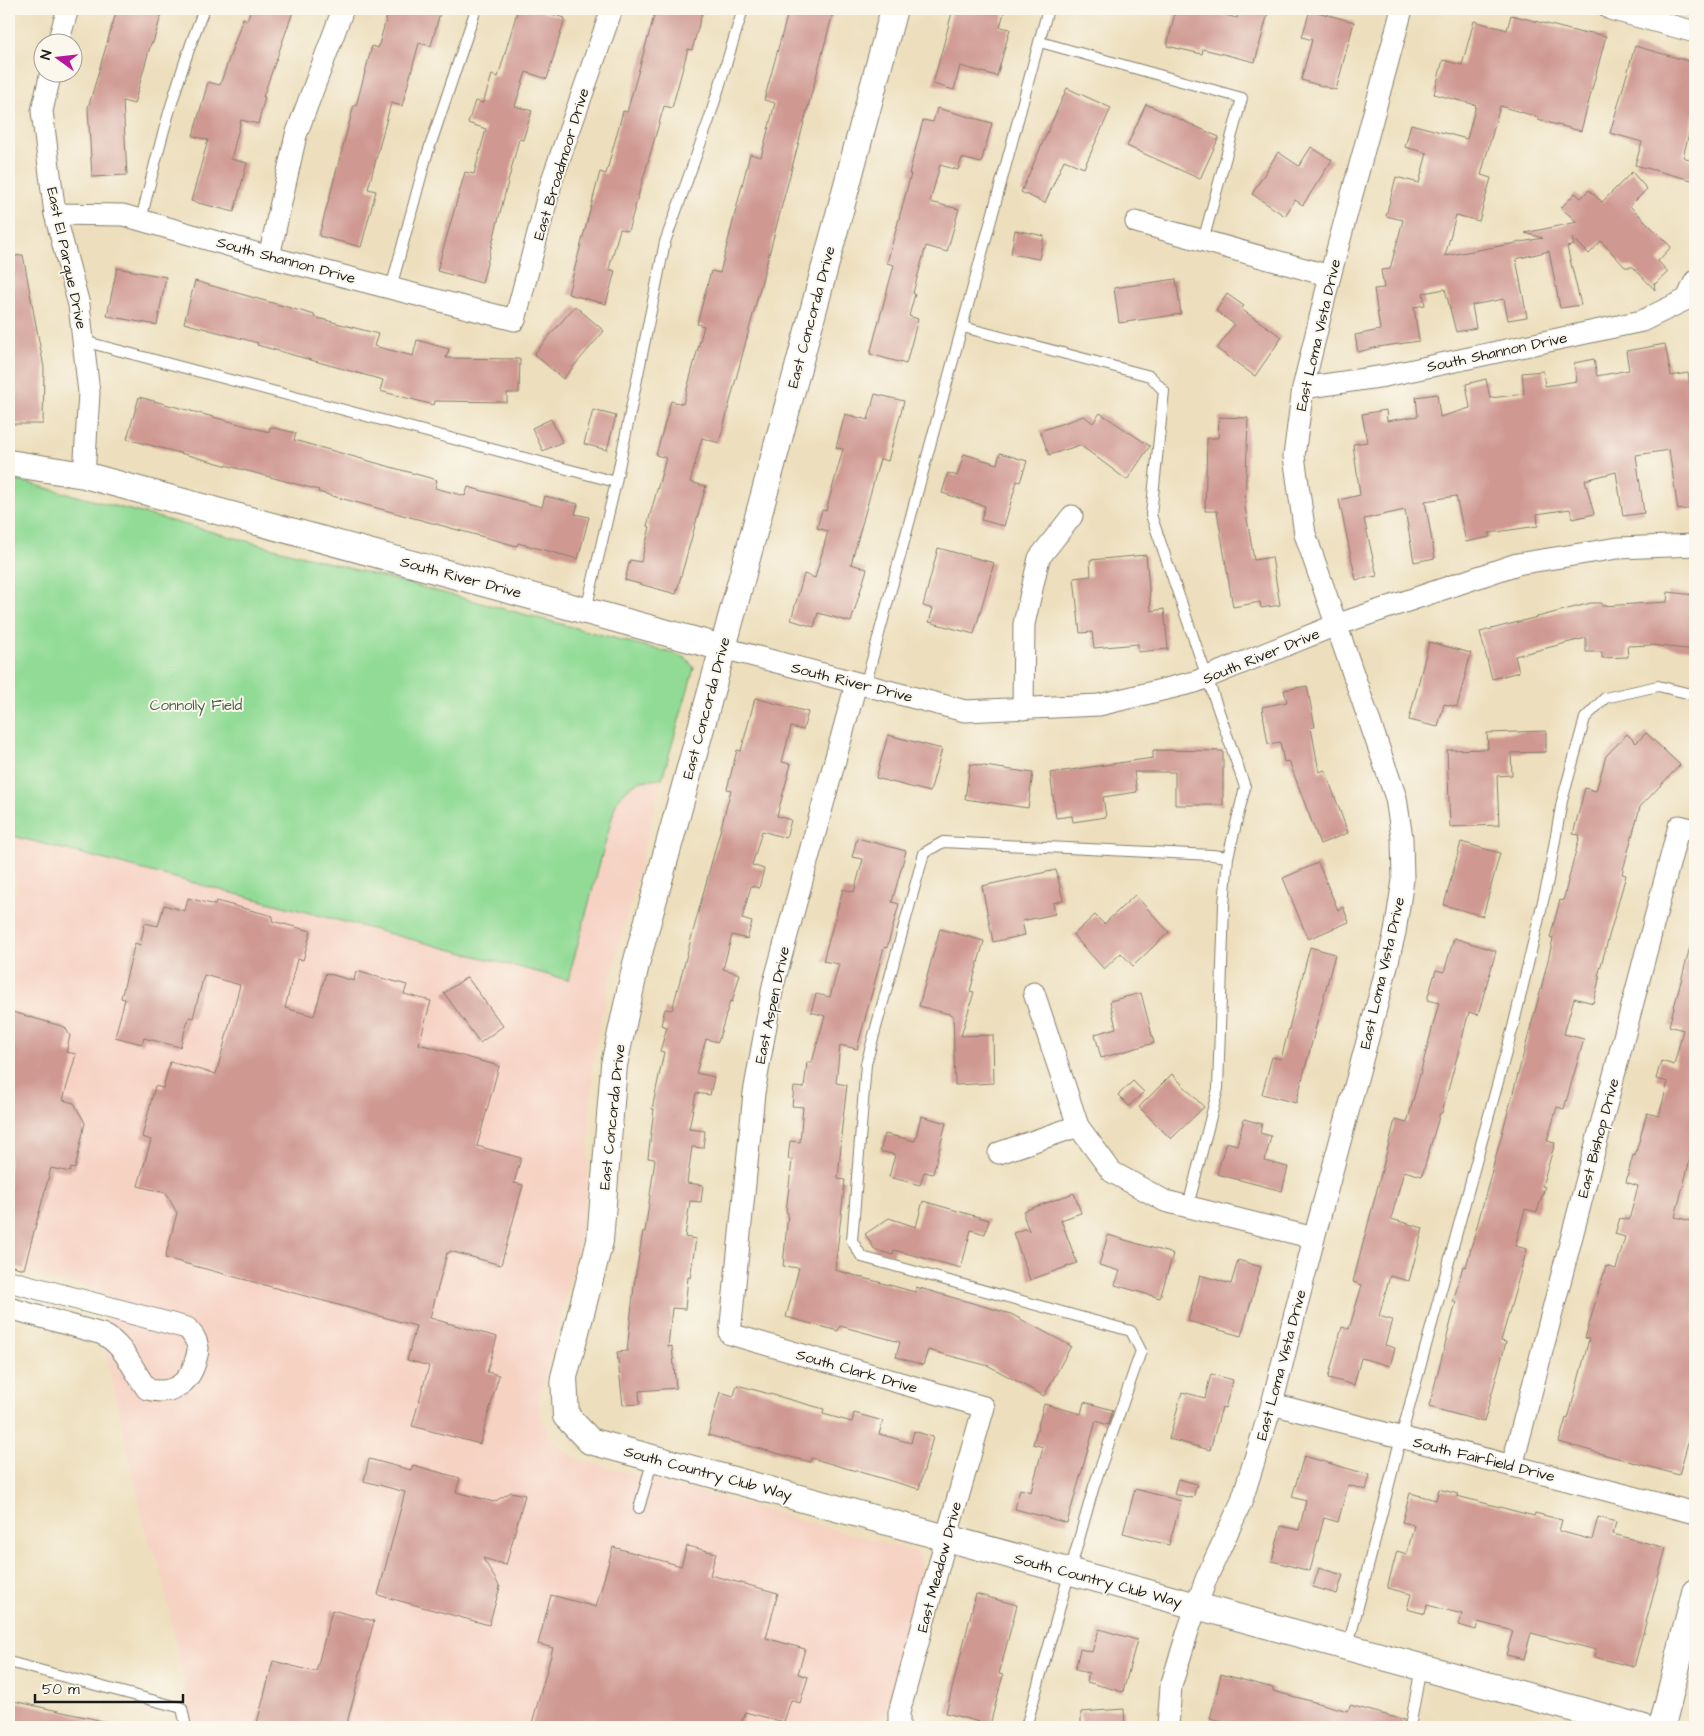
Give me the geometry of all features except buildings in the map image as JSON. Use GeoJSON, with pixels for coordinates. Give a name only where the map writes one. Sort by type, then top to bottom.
{"type":"FeatureCollection","features":[{"type":"Feature","properties":{"kind":"street"},"geometry":{"type":"LineString","coordinates":[[61,32],[68,9]]}},
{"type":"Feature","properties":{"kind":"street"},"geometry":{"type":"LineString","coordinates":[[269,257],[296,135],[343,9]]}},
{"type":"Feature","properties":{"kind":"street","name":"East Broadmoor Drive"},"geometry":{"type":"LineString","coordinates":[[515,320],[552,180],[612,9]]}},
{"type":"Feature","properties":{"kind":"street","name":"East Concorda Drive"},"geometry":{"type":"LineString","coordinates":[[566,1416],[564,1377],[600,1241],[614,1065],[636,964],[894,9]]}},
{"type":"Feature","properties":{"kind":"street","name":"East Loma Vista Drive"},"geometry":{"type":"LineString","coordinates":[[1168,1727],[1171,1686],[1196,1606],[1206,1579],[1241,1503],[1272,1404],[1314,1238],[1382,986],[1395,932],[1403,880],[1402,838],[1396,798],[1305,534],[1294,456],[1303,388],[1330,276],[1402,9]]}},
{"type":"Feature","properties":{"kind":"street"},"geometry":{"type":"LineString","coordinates":[[1610,9],[1695,32]]}},
{"type":"Feature","properties":{"kind":"street","name":"East El Parque Drive"},"geometry":{"type":"LineString","coordinates":[[49,82],[42,111],[55,214],[79,305],[89,393],[84,475]]}},
{"type":"Feature","properties":{"kind":"street","name":"South Shannon Drive"},"geometry":{"type":"LineString","coordinates":[[55,214],[123,215],[269,257],[515,320]]}},
{"type":"Feature","properties":{"kind":"street"},"geometry":{"type":"LineString","coordinates":[[1136,222],[1330,276]]}},
{"type":"Feature","properties":{"kind":"street","name":"South Shannon Drive"},"geometry":{"type":"LineString","coordinates":[[1303,388],[1386,376],[1642,321],[1691,290]]}},
{"type":"Feature","properties":{"kind":"street","name":"South River Drive"},"geometry":{"type":"LineString","coordinates":[[9,463],[84,475],[722,648],[965,711],[1099,705],[1195,682],[1336,625],[1517,564],[1618,548],[1695,545]]}},
{"type":"Feature","properties":{"kind":"street"},"geometry":{"type":"LineString","coordinates":[[1023,709],[1024,624],[1039,558],[1072,516]]}},
{"type":"Feature","properties":{"kind":"street","name":"East Aspen Drive"},"geometry":{"type":"LineString","coordinates":[[730,1334],[754,1093],[773,986],[861,685]]}},
{"type":"Feature","properties":{"kind":"street","name":"East Bishop Drive"},"geometry":{"type":"LineString","coordinates":[[1512,1466],[1679,826],[1695,830]]}},
{"type":"Feature","properties":{"kind":"street"},"geometry":{"type":"LineString","coordinates":[[1034,993],[1078,1126],[1112,1172],[1165,1200],[1314,1238]]}},
{"type":"Feature","properties":{"kind":"street"},"geometry":{"type":"LineString","coordinates":[[999,1153],[1078,1126]]}},
{"type":"Feature","properties":{"kind":"street"},"geometry":{"type":"LineString","coordinates":[[9,1281],[187,1328],[195,1338],[198,1349],[194,1366],[186,1381],[172,1390],[156,1392],[147,1389],[124,1352],[112,1338],[9,1308]]}},
{"type":"Feature","properties":{"kind":"street","name":"South Clark Drive"},"geometry":{"type":"LineString","coordinates":[[730,1334],[984,1407]]}},
{"type":"Feature","properties":{"kind":"street","name":"South Fairfield Drive"},"geometry":{"type":"LineString","coordinates":[[1272,1404],[1695,1513]]}},
{"type":"Feature","properties":{"kind":"street","name":"East Meadow Drive"},"geometry":{"type":"LineString","coordinates":[[899,1727],[899,1713],[984,1407]]}},
{"type":"Feature","properties":{"kind":"street","name":"South Country Club Way"},"geometry":{"type":"LineString","coordinates":[[566,1416],[590,1441],[1641,1727]]}},
{"type":"Feature","properties":{"kind":"street"},"geometry":{"type":"LineString","coordinates":[[1662,1727],[1695,1592]]}},
{"type":"Feature","properties":{"kind":"lane"},"geometry":{"type":"LineString","coordinates":[[141,220],[168,117],[194,34],[204,9]]}},
{"type":"Feature","properties":{"kind":"lane"},"geometry":{"type":"LineString","coordinates":[[391,288],[426,158],[476,9]]}},
{"type":"Feature","properties":{"kind":"lane"},"geometry":{"type":"LineString","coordinates":[[586,611],[616,482],[665,242],[709,120],[743,9]]}},
{"type":"Feature","properties":{"kind":"lane"},"geometry":{"type":"LineString","coordinates":[[861,685],[963,327],[1048,9]]}},
{"type":"Feature","properties":{"kind":"lane"},"geometry":{"type":"LineString","coordinates":[[1040,42],[1242,98],[1203,240]]}},
{"type":"Feature","properties":{"kind":"lane"},"geometry":{"type":"LineString","coordinates":[[963,327],[1150,376],[1164,391],[1151,515],[1245,787],[1228,857],[1224,906],[1218,1089],[1188,1206]]}},
{"type":"Feature","properties":{"kind":"lane"},"geometry":{"type":"LineString","coordinates":[[83,341],[616,482]]}},
{"type":"Feature","properties":{"kind":"lane"},"geometry":{"type":"LineString","coordinates":[[1347,1647],[1513,1028],[1548,880],[1562,801],[1585,718],[1605,698],[1658,686],[1695,695]]}},
{"type":"Feature","properties":{"kind":"lane"},"geometry":{"type":"LineString","coordinates":[[1026,1727],[1094,1486],[1141,1351],[1131,1331],[862,1257],[852,1241],[866,1064],[924,853],[943,842],[1228,857]]}},
{"type":"Feature","properties":{"kind":"lane"},"geometry":{"type":"LineString","coordinates":[[638,1508],[653,1458]]}},
{"type":"Feature","properties":{"kind":"lane"},"geometry":{"type":"LineString","coordinates":[[9,1662],[182,1708],[186,1727]]}},
{"type":"Feature","properties":{"kind":"lane"},"geometry":{"type":"LineString","coordinates":[[1410,1727],[1420,1667]]}},
{"type":"Feature","properties":{"kind":"shaded area"},"geometry":{"type":"Polygon","coordinates":[[[662,779],[599,1024],[593,1064],[587,1181],[582,1230],[539,1400],[540,1415],[551,1438],[562,1450],[578,1459],[914,1551],[921,1558],[921,1568],[882,1727],[193,1727],[158,1557],[149,1546],[104,1345],[108,1294],[9,1266],[9,921],[17,888],[9,847],[9,835],[567,980],[616,803],[627,789],[639,781],[662,779]]]}},
{"type":"Feature","properties":{"kind":"green space","name":"Connolly Field"},"geometry":{"type":"Polygon","coordinates":[[[9,481],[24,482],[678,655],[687,659],[694,668],[662,779],[646,780],[631,786],[616,803],[568,980],[9,835],[9,481]]]}}]}
